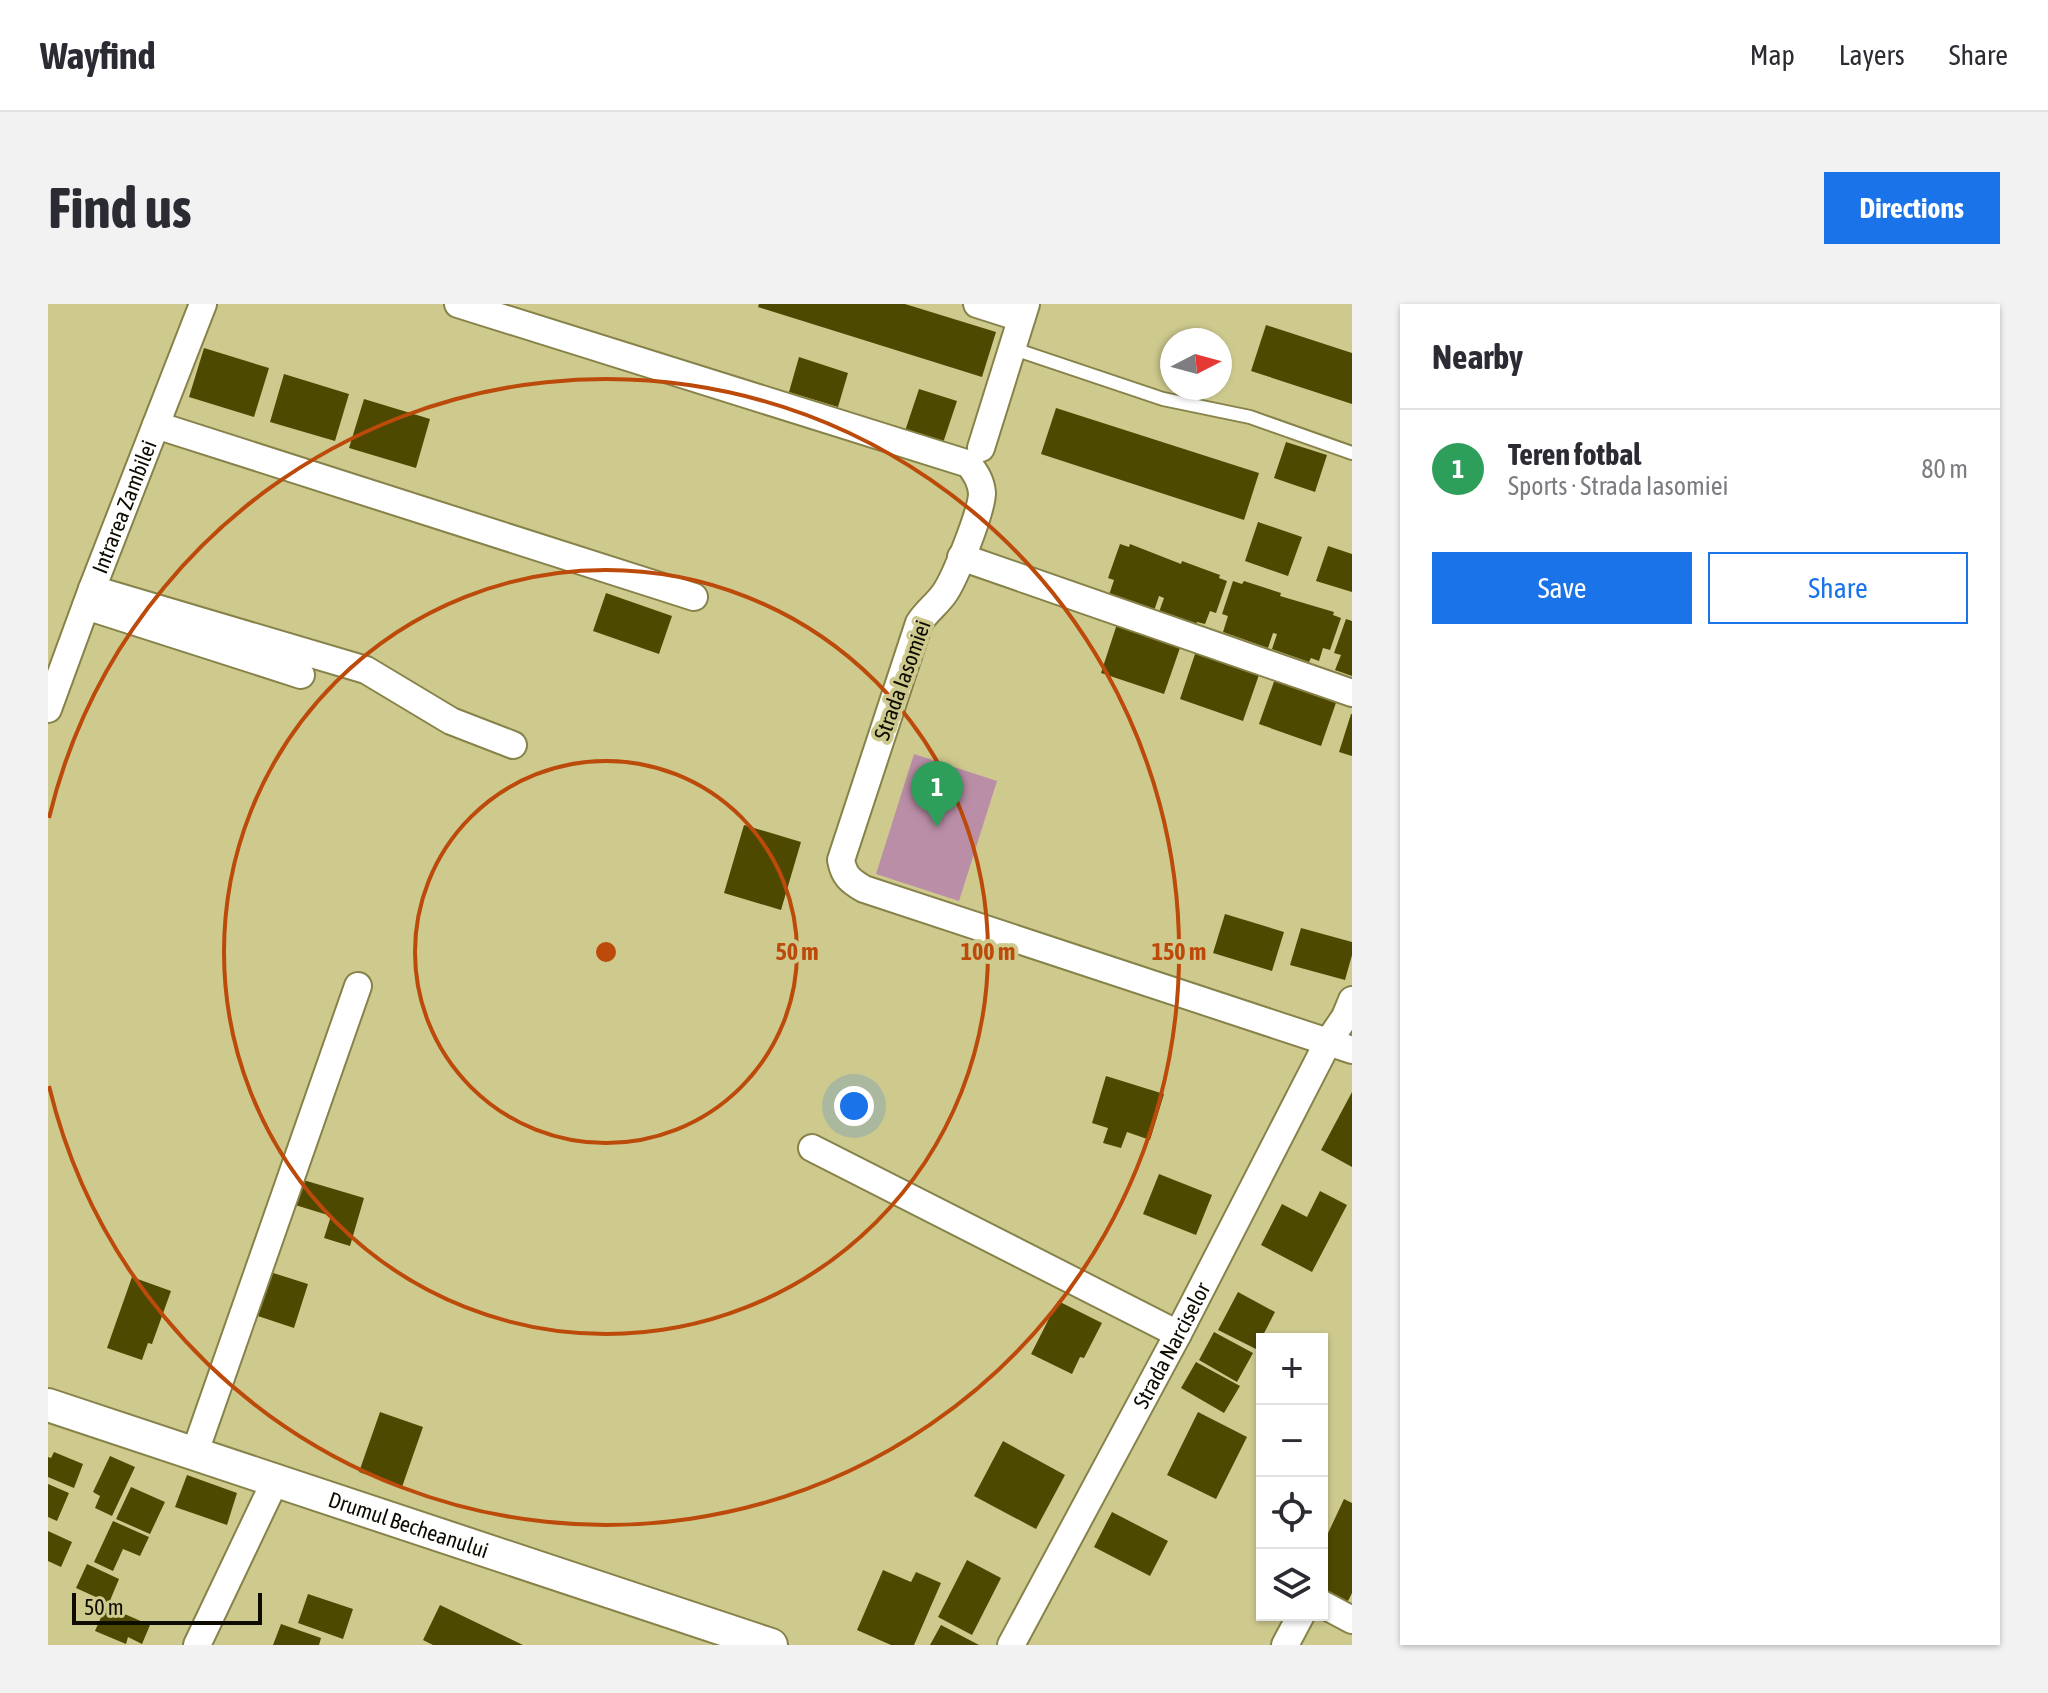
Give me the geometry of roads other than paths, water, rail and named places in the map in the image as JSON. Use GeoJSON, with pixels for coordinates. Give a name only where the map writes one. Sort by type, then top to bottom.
{"type":"FeatureCollection","features":[{"type":"Feature","properties":{"kind":"street","name":"Intrarea Zambilei"},"geometry":{"type":"LineString","coordinates":[[48,709],[203,304]]}},
{"type":"Feature","properties":{"kind":"street"},"geometry":{"type":"LineString","coordinates":[[458,304],[975,456],[1023,311],[977,304]]}},
{"type":"Feature","properties":{"kind":"street"},"geometry":{"type":"LineString","coordinates":[[156,425],[694,597]]}},
{"type":"Feature","properties":{"kind":"street","name":"Strada Iasomiei"},"geometry":{"type":"LineString","coordinates":[[975,456],[982,496],[961,557],[942,596],[928,608],[919,623],[841,860],[844,873],[851,882],[864,889],[1340,1046]]}},
{"type":"Feature","properties":{"kind":"street"},"geometry":{"type":"LineString","coordinates":[[961,557],[1352,693]]}},
{"type":"Feature","properties":{"kind":"street"},"geometry":{"type":"LineString","coordinates":[[89,598],[301,675]]}},
{"type":"Feature","properties":{"kind":"street"},"geometry":{"type":"LineString","coordinates":[[89,598],[366,670],[451,721],[513,745]]}},
{"type":"Feature","properties":{"kind":"street"},"geometry":{"type":"LineString","coordinates":[[195,1452],[358,986]]}},
{"type":"Feature","properties":{"kind":"street","name":"Strada Narciselor"},"geometry":{"type":"LineString","coordinates":[[1011,1645],[1178,1334],[1340,1046],[1345,1017],[1352,1000]]}},
{"type":"Feature","properties":{"kind":"street"},"geometry":{"type":"LineString","coordinates":[[812,1148],[1178,1334]]}},
{"type":"Feature","properties":{"kind":"street","name":"Drumul Becheanului"},"geometry":{"type":"LineString","coordinates":[[48,1405],[771,1645]]}},
{"type":"Feature","properties":{"kind":"street"},"geometry":{"type":"LineString","coordinates":[[197,1645],[276,1479]]}},
{"type":"Feature","properties":{"kind":"street"},"geometry":{"type":"LineString","coordinates":[[1328,1607],[1352,1620]]}},
{"type":"Feature","properties":{"kind":"street"},"geometry":{"type":"LineString","coordinates":[[1285,1645],[1298,1621]]}},
{"type":"Feature","properties":{"kind":"lane"},"geometry":{"type":"LineString","coordinates":[[1011,348],[1163,399],[1250,417],[1352,453]]}},
{"type":"Feature","properties":{"kind":"place","name":"Teren fotbal"},"geometry":{"type":"Point","coordinates":[937,827]}}]}
